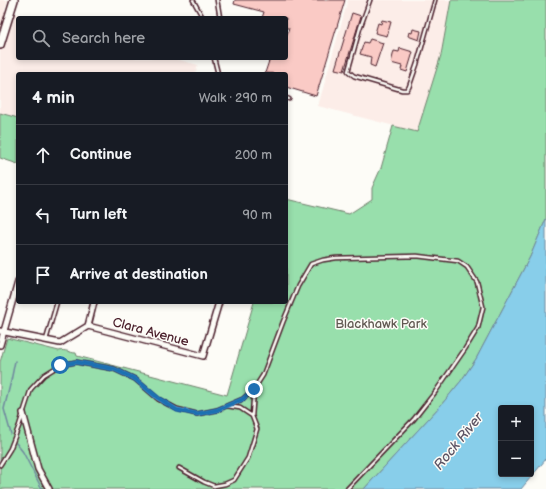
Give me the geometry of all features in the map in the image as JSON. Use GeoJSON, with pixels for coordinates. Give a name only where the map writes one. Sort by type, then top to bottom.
{"type":"FeatureCollection","features":[{"type":"Feature","properties":{"kind":"street"},"geometry":{"type":"LineString","coordinates":[[0,45],[14,0]]}},
{"type":"Feature","properties":{"kind":"street"},"geometry":{"type":"LineString","coordinates":[[0,345],[2,332],[16,288]]}},
{"type":"Feature","properties":{"kind":"street"},"geometry":{"type":"LineString","coordinates":[[2,332],[60,343],[88,326],[94,304]]}},
{"type":"Feature","properties":{"kind":"street","name":"Clara Avenue"},"geometry":{"type":"LineString","coordinates":[[88,326],[203,356],[218,304]]}},
{"type":"Feature","properties":{"kind":"street"},"geometry":{"type":"LineString","coordinates":[[23,413],[38,469],[49,489]]}},
{"type":"Feature","properties":{"kind":"lane"},"geometry":{"type":"LineString","coordinates":[[193,0],[202,16]]}},
{"type":"Feature","properties":{"kind":"lane"},"geometry":{"type":"LineString","coordinates":[[217,0],[220,16]]}},
{"type":"Feature","properties":{"kind":"lane"},"geometry":{"type":"LineString","coordinates":[[370,0],[360,28],[348,71],[354,76],[402,90],[407,90],[415,70],[434,0]]}},
{"type":"Feature","properties":{"kind":"lane"},"geometry":{"type":"LineString","coordinates":[[214,60],[218,72]]}},
{"type":"Feature","properties":{"kind":"lane"},"geometry":{"type":"LineString","coordinates":[[0,466],[10,449],[31,389],[44,375],[60,365],[76,362],[114,369],[135,379],[158,398],[177,410],[197,414],[217,410],[243,399],[254,389],[263,375],[298,286],[311,264],[336,258],[416,256],[458,261],[467,267],[478,282],[482,307],[478,328],[453,367],[414,419],[347,489]]}},
{"type":"Feature","properties":{"kind":"lane"},"geometry":{"type":"LineString","coordinates":[[46,340],[56,304]]}},
{"type":"Feature","properties":{"kind":"lane"},"geometry":{"type":"LineString","coordinates":[[179,468],[214,486],[225,484],[234,480],[248,458],[257,429],[252,416],[254,389]]}},
{"type":"Feature","properties":{"kind":"lane"},"geometry":{"type":"LineString","coordinates":[[227,406],[240,408],[252,416]]}},
{"type":"Feature","properties":{"kind":"shaded area"},"geometry":{"type":"Polygon","coordinates":[[[0,0],[8,0],[5,10],[24,16],[16,16],[16,60],[179,60],[198,65],[196,72],[16,72],[16,117],[0,113],[0,0]]]}},
{"type":"Feature","properties":{"kind":"shaded area"},"geometry":{"type":"Polygon","coordinates":[[[348,0],[451,0],[441,55],[417,132],[318,106],[348,0]]]}},
{"type":"Feature","properties":{"kind":"green space","name":"Blackhawk Park"},"geometry":{"type":"Polygon","coordinates":[[[451,0],[546,0],[546,219],[530,257],[476,359],[461,381],[441,405],[364,489],[0,489],[0,362],[7,338],[59,351],[63,350],[76,353],[77,356],[227,395],[253,304],[288,304],[288,199],[349,214],[372,199],[372,188],[381,168],[393,126],[417,132],[441,55],[451,0]]]}},
{"type":"Feature","properties":{"kind":"green space"},"geometry":{"type":"Polygon","coordinates":[[[0,113],[16,117],[16,163],[0,158],[0,113]]]}},
{"type":"Feature","properties":{"kind":"water","name":"Rock River"},"geometry":{"type":"Polygon","coordinates":[[[546,219],[546,459],[534,473],[534,405],[498,405],[498,477],[531,477],[521,489],[364,489],[441,405],[461,381],[476,359],[530,257],[546,219]]]}},
{"type":"Feature","properties":{"kind":"building"},"geometry":{"type":"Polygon","coordinates":[[[235,0],[345,0],[316,96],[288,88],[288,72],[265,72],[269,60],[288,60],[288,16],[263,16],[264,12],[234,4],[235,0]]]}},
{"type":"Feature","properties":{"kind":"building"},"geometry":{"type":"Polygon","coordinates":[[[352,13],[361,16],[344,71],[335,69],[352,13]]]}},
{"type":"Feature","properties":{"kind":"building"},"geometry":{"type":"Polygon","coordinates":[[[382,20],[391,22],[387,36],[375,33],[378,23],[381,24],[382,20]]]}},
{"type":"Feature","properties":{"kind":"building"},"geometry":{"type":"Polygon","coordinates":[[[413,29],[421,31],[419,40],[408,36],[409,32],[412,33],[413,29]]]}},
{"type":"Feature","properties":{"kind":"building"},"geometry":{"type":"Polygon","coordinates":[[[370,39],[383,43],[375,67],[370,65],[371,57],[360,54],[364,42],[368,43],[370,39]]]}},
{"type":"Feature","properties":{"kind":"building"},"geometry":{"type":"Polygon","coordinates":[[[400,48],[413,52],[407,72],[401,70],[402,66],[391,63],[394,51],[399,52],[400,48]]]}},
{"type":"Feature","properties":{"kind":"waterway"},"geometry":{"type":"LineString","coordinates":[[11,434],[4,409],[15,361]]}},
{"type":"Feature","properties":{"kind":"waterway"},"geometry":{"type":"LineString","coordinates":[[16,443],[23,452],[42,489]]}},
{"type":"Feature","properties":{"kind":"route"},"geometry":{"type":"LineString","coordinates":[[60,365],[76,362],[114,369],[135,379],[158,398],[177,410],[197,414],[217,410],[243,399],[254,389]]}}]}
